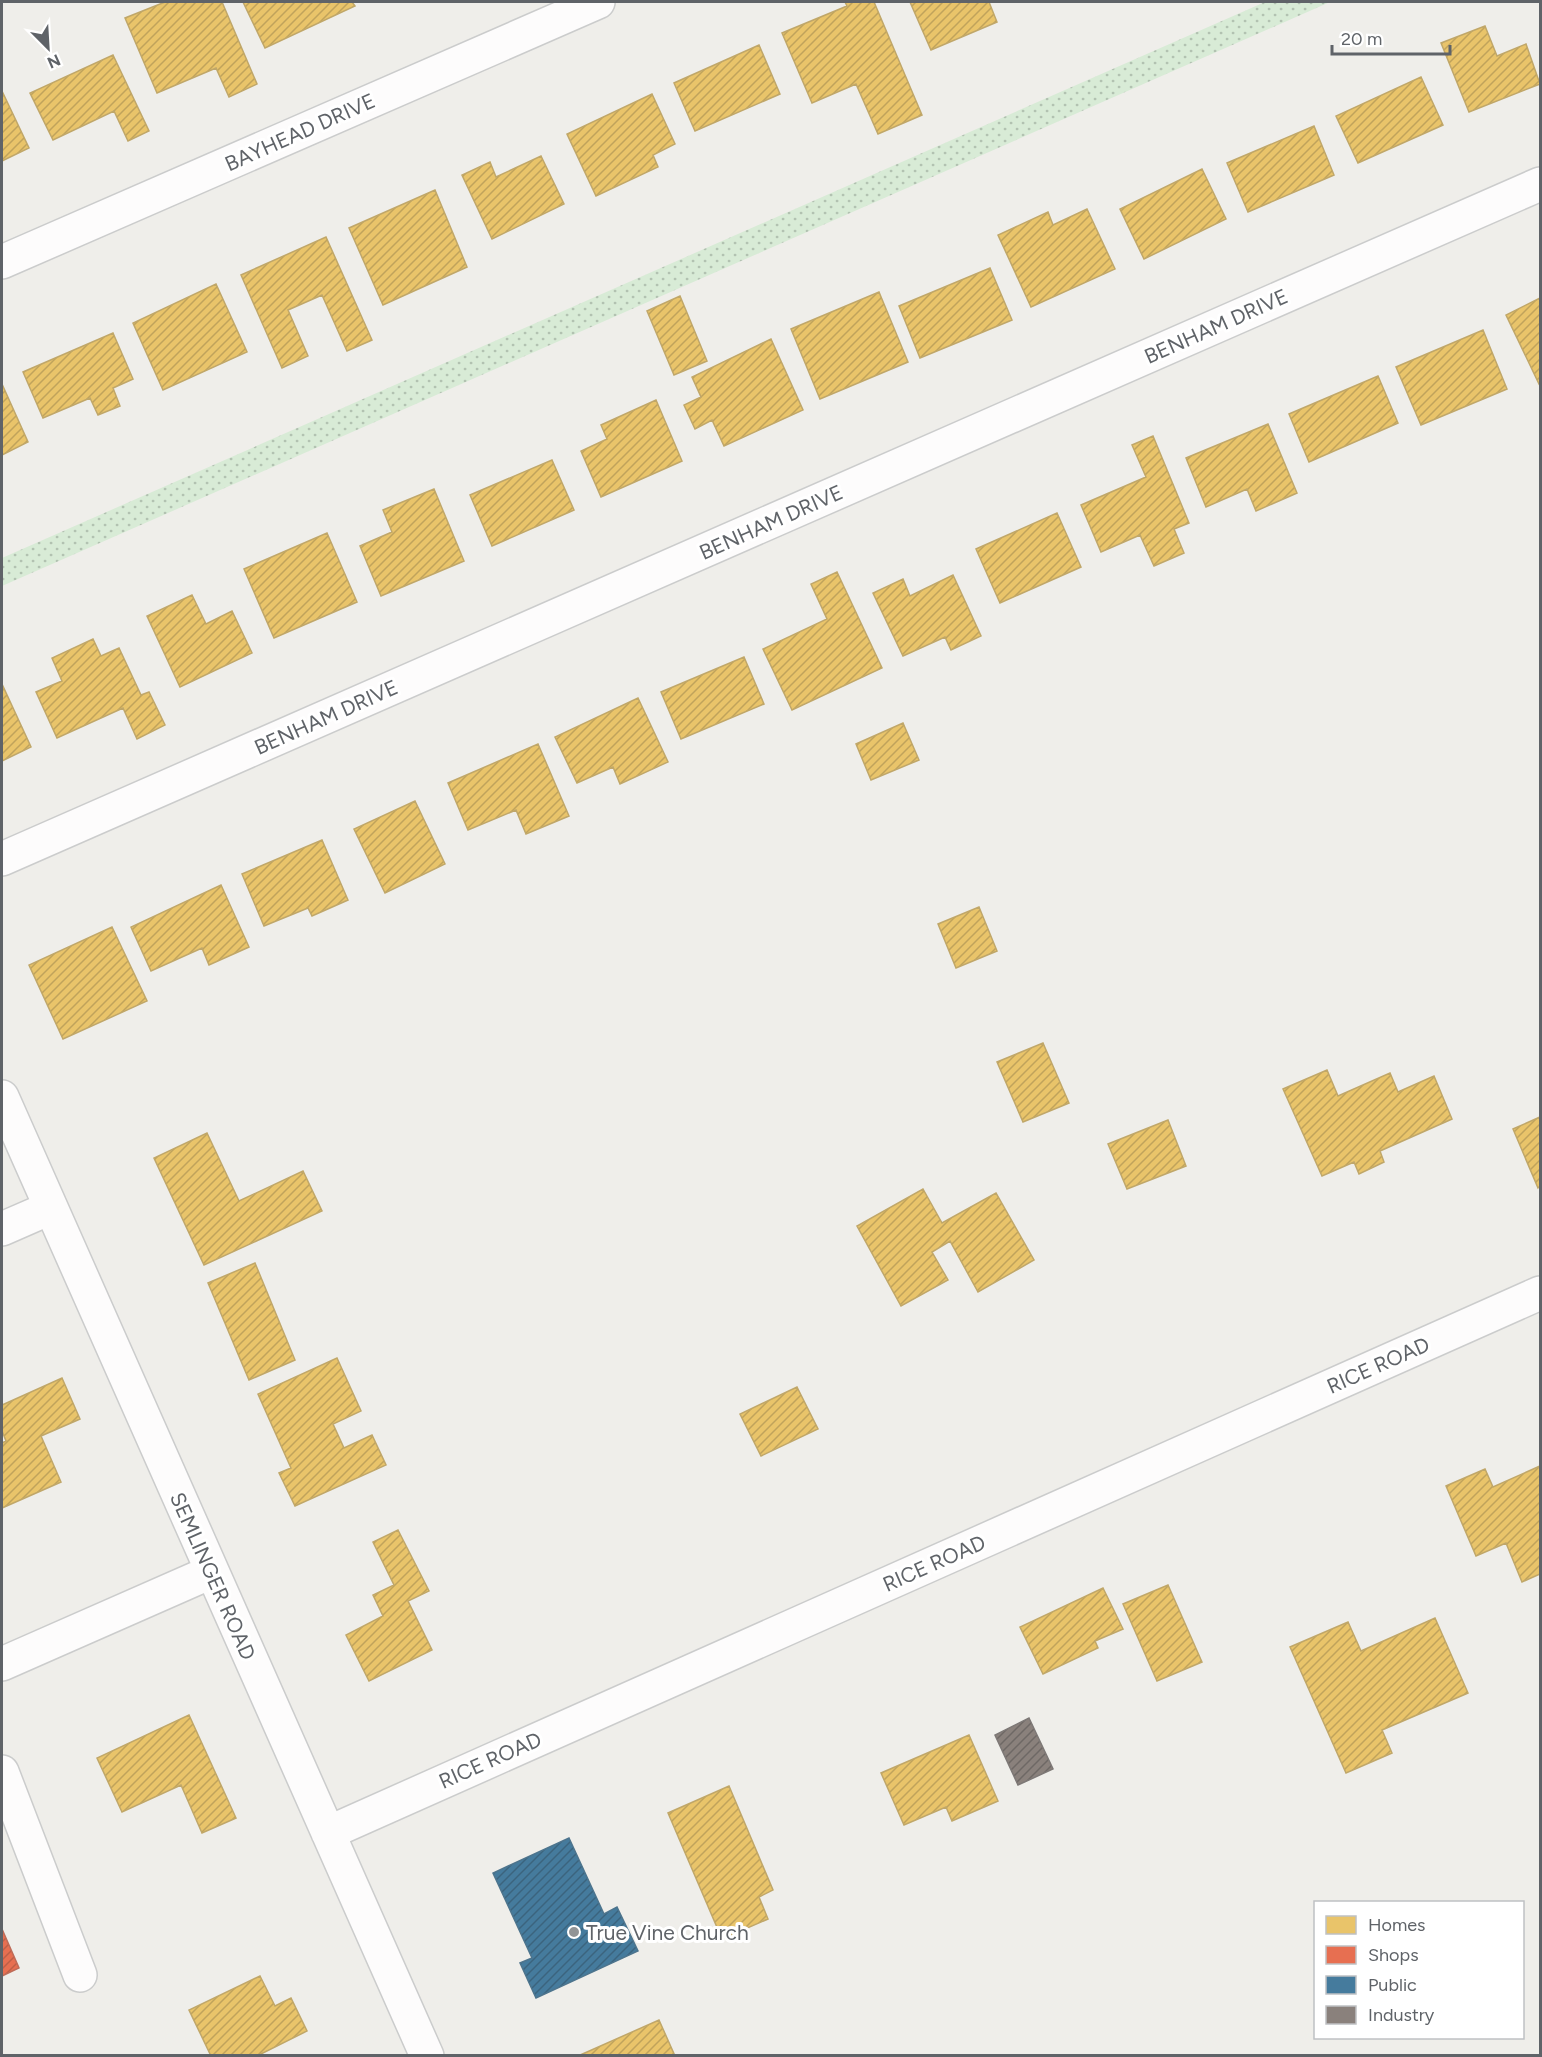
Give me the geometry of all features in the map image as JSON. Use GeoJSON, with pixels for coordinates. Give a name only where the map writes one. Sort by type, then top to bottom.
{"type":"FeatureCollection","features":[{"type":"Feature","properties":{"kind":"street","name":"BAYHEAD DRIVE"},"geometry":{"type":"LineString","coordinates":[[2,261],[598,2]]}},
{"type":"Feature","properties":{"kind":"street","name":"BENHAM DRIVE"},"geometry":{"type":"LineString","coordinates":[[2,859],[1540,184]]}},
{"type":"Feature","properties":{"kind":"street","name":"SEMLINGER ROAD"},"geometry":{"type":"LineString","coordinates":[[2,1097],[427,2055]]}},
{"type":"Feature","properties":{"kind":"street"},"geometry":{"type":"LineString","coordinates":[[2,1229],[50,1208]]}},
{"type":"Feature","properties":{"kind":"street","name":"RICE ROAD"},"geometry":{"type":"LineString","coordinates":[[328,1833],[1540,1293]]}},
{"type":"Feature","properties":{"kind":"street"},"geometry":{"type":"LineString","coordinates":[[2,1664],[212,1572]]}},
{"type":"Feature","properties":{"kind":"street"},"geometry":{"type":"LineString","coordinates":[[2,1772],[80,1975]]}},
{"type":"Feature","properties":{"kind":"green space"},"geometry":{"type":"Polygon","coordinates":[[[1265,2],[1330,2],[2,586],[2,558],[1265,2]]]}},
{"type":"Feature","properties":{"kind":"building: Homes"},"geometry":{"type":"Polygon","coordinates":[[[165,2],[222,2],[257,84],[229,97],[216,68],[157,93],[125,18],[165,2]]]}},
{"type":"Feature","properties":{"kind":"building: Homes"},"geometry":{"type":"Polygon","coordinates":[[[243,2],[352,2],[355,6],[265,48],[243,2]]]}},
{"type":"Feature","properties":{"kind":"building: Homes"},"geometry":{"type":"Polygon","coordinates":[[[845,2],[874,2],[922,115],[878,134],[856,84],[812,103],[782,33],[847,6],[845,2]]]}},
{"type":"Feature","properties":{"kind":"building: Homes"},"geometry":{"type":"Polygon","coordinates":[[[910,2],[989,2],[997,22],[931,50],[910,2]]]}},
{"type":"Feature","properties":{"kind":"building: Homes"},"geometry":{"type":"Polygon","coordinates":[[[1485,26],[1497,56],[1526,44],[1540,84],[1469,112],[1441,43],[1485,26]]]}},
{"type":"Feature","properties":{"kind":"building: Homes"},"geometry":{"type":"Polygon","coordinates":[[[759,45],[780,94],[695,131],[674,83],[759,45]]]}},
{"type":"Feature","properties":{"kind":"building: Homes"},"geometry":{"type":"Polygon","coordinates":[[[113,55],[149,131],[128,141],[114,111],[53,140],[30,93],[113,55]]]}},
{"type":"Feature","properties":{"kind":"building: Homes"},"geometry":{"type":"Polygon","coordinates":[[[1421,77],[1443,125],[1358,163],[1336,116],[1421,77]]]}},
{"type":"Feature","properties":{"kind":"building: Homes"},"geometry":{"type":"Polygon","coordinates":[[[2,91],[29,148],[2,161],[2,91]]]}},
{"type":"Feature","properties":{"kind":"building: Homes"},"geometry":{"type":"Polygon","coordinates":[[[652,94],[675,144],[653,155],[658,167],[596,196],[567,134],[652,94]]]}},
{"type":"Feature","properties":{"kind":"building: Homes"},"geometry":{"type":"Polygon","coordinates":[[[1314,126],[1334,175],[1248,212],[1227,163],[1314,126]]]}},
{"type":"Feature","properties":{"kind":"building: Homes"},"geometry":{"type":"Polygon","coordinates":[[[541,156],[564,204],[492,239],[462,175],[490,162],[496,177],[541,156]]]}},
{"type":"Feature","properties":{"kind":"building: Homes"},"geometry":{"type":"Polygon","coordinates":[[[1202,169],[1226,219],[1144,259],[1120,209],[1202,169]]]}},
{"type":"Feature","properties":{"kind":"building: Homes"},"geometry":{"type":"Polygon","coordinates":[[[435,190],[467,267],[383,305],[349,228],[435,190]]]}},
{"type":"Feature","properties":{"kind":"building: Homes"},"geometry":{"type":"Polygon","coordinates":[[[1087,209],[1115,269],[1031,307],[998,235],[1048,212],[1053,225],[1087,209]]]}},
{"type":"Feature","properties":{"kind":"building: Homes"},"geometry":{"type":"Polygon","coordinates":[[[326,237],[372,340],[347,351],[322,295],[288,310],[308,356],[282,368],[241,275],[326,237]]]}},
{"type":"Feature","properties":{"kind":"building: Homes"},"geometry":{"type":"Polygon","coordinates":[[[990,268],[1012,320],[920,358],[899,306],[990,268]]]}},
{"type":"Feature","properties":{"kind":"building: Homes"},"geometry":{"type":"Polygon","coordinates":[[[216,284],[247,352],[163,390],[133,323],[216,284]]]}},
{"type":"Feature","properties":{"kind":"building: Homes"},"geometry":{"type":"Polygon","coordinates":[[[879,292],[908,362],[820,399],[791,329],[879,292]]]}},
{"type":"Feature","properties":{"kind":"building: Homes"},"geometry":{"type":"Polygon","coordinates":[[[680,296],[707,361],[674,375],[647,311],[680,296]]]}},
{"type":"Feature","properties":{"kind":"building: Homes"},"geometry":{"type":"Polygon","coordinates":[[[1540,298],[1540,383],[1539,384],[1506,315],[1540,298]]]}},
{"type":"Feature","properties":{"kind":"building: Homes"},"geometry":{"type":"Polygon","coordinates":[[[1483,330],[1507,389],[1421,425],[1396,367],[1483,330]]]}},
{"type":"Feature","properties":{"kind":"building: Homes"},"geometry":{"type":"Polygon","coordinates":[[[113,333],[133,379],[113,388],[120,406],[98,415],[90,398],[43,418],[23,372],[113,333]]]}},
{"type":"Feature","properties":{"kind":"building: Homes"},"geometry":{"type":"Polygon","coordinates":[[[771,339],[803,410],[724,446],[712,420],[695,429],[684,405],[701,397],[692,377],[771,339]]]}},
{"type":"Feature","properties":{"kind":"building: Homes"},"geometry":{"type":"Polygon","coordinates":[[[1378,376],[1398,423],[1309,462],[1289,414],[1378,376]]]}},
{"type":"Feature","properties":{"kind":"building: Homes"},"geometry":{"type":"Polygon","coordinates":[[[2,384],[28,442],[2,455],[2,384]]]}},
{"type":"Feature","properties":{"kind":"building: Homes"},"geometry":{"type":"Polygon","coordinates":[[[656,400],[682,461],[601,497],[581,451],[607,439],[601,425],[656,400]]]}},
{"type":"Feature","properties":{"kind":"building: Homes"},"geometry":{"type":"Polygon","coordinates":[[[1268,424],[1297,493],[1256,511],[1247,489],[1206,507],[1186,458],[1268,424]]]}},
{"type":"Feature","properties":{"kind":"building: Homes"},"geometry":{"type":"Polygon","coordinates":[[[1153,436],[1189,523],[1174,529],[1184,553],[1154,566],[1140,535],[1101,552],[1081,505],[1146,477],[1132,445],[1153,436]]]}},
{"type":"Feature","properties":{"kind":"building: Homes"},"geometry":{"type":"Polygon","coordinates":[[[552,460],[574,510],[492,546],[470,495],[552,460]]]}},
{"type":"Feature","properties":{"kind":"building: Homes"},"geometry":{"type":"Polygon","coordinates":[[[434,489],[464,561],[381,596],[360,546],[392,532],[383,510],[434,489]]]}},
{"type":"Feature","properties":{"kind":"building: Homes"},"geometry":{"type":"Polygon","coordinates":[[[1057,513],[1081,567],[1000,603],[976,549],[1057,513]]]}},
{"type":"Feature","properties":{"kind":"building: Homes"},"geometry":{"type":"Polygon","coordinates":[[[327,533],[357,602],[274,638],[244,569],[327,533]]]}},
{"type":"Feature","properties":{"kind":"building: Homes"},"geometry":{"type":"Polygon","coordinates":[[[837,572],[882,668],[792,710],[763,649],[827,619],[811,584],[837,572]]]}},
{"type":"Feature","properties":{"kind":"building: Homes"},"geometry":{"type":"Polygon","coordinates":[[[953,575],[981,636],[951,650],[945,637],[903,656],[873,593],[903,579],[910,596],[953,575]]]}},
{"type":"Feature","properties":{"kind":"building: Homes"},"geometry":{"type":"Polygon","coordinates":[[[192,595],[206,624],[232,611],[252,653],[180,687],[147,616],[192,595]]]}},
{"type":"Feature","properties":{"kind":"building: Homes"},"geometry":{"type":"Polygon","coordinates":[[[93,639],[101,656],[119,648],[141,695],[149,692],[165,725],[137,739],[123,708],[57,738],[36,692],[62,681],[52,658],[93,639]]]}},
{"type":"Feature","properties":{"kind":"building: Homes"},"geometry":{"type":"Polygon","coordinates":[[[744,657],[764,704],[681,739],[661,692],[744,657]]]}},
{"type":"Feature","properties":{"kind":"building: Homes"},"geometry":{"type":"Polygon","coordinates":[[[2,684],[31,747],[2,761],[2,684]]]}},
{"type":"Feature","properties":{"kind":"building: Homes"},"geometry":{"type":"Polygon","coordinates":[[[638,698],[668,762],[620,784],[613,767],[577,783],[555,737],[638,698]]]}},
{"type":"Feature","properties":{"kind":"building: Homes"},"geometry":{"type":"Polygon","coordinates":[[[903,723],[919,760],[871,780],[856,744],[903,723]]]}},
{"type":"Feature","properties":{"kind":"building: Homes"},"geometry":{"type":"Polygon","coordinates":[[[538,744],[569,816],[526,834],[516,810],[468,830],[448,783],[538,744]]]}},
{"type":"Feature","properties":{"kind":"building: Homes"},"geometry":{"type":"Polygon","coordinates":[[[415,801],[445,864],[385,893],[354,829],[415,801]]]}},
{"type":"Feature","properties":{"kind":"building: Homes"},"geometry":{"type":"Polygon","coordinates":[[[322,840],[348,900],[312,916],[308,908],[264,926],[242,874],[322,840]]]}},
{"type":"Feature","properties":{"kind":"building: Homes"},"geometry":{"type":"Polygon","coordinates":[[[221,885],[249,947],[209,965],[202,948],[151,971],[131,927],[221,885]]]}},
{"type":"Feature","properties":{"kind":"building: Homes"},"geometry":{"type":"Polygon","coordinates":[[[979,907],[997,951],[956,968],[938,924],[979,907]]]}},
{"type":"Feature","properties":{"kind":"building: Homes"},"geometry":{"type":"Polygon","coordinates":[[[112,927],[147,1001],[63,1039],[29,965],[112,927]]]}},
{"type":"Feature","properties":{"kind":"building: Homes"},"geometry":{"type":"Polygon","coordinates":[[[1043,1043],[1069,1103],[1023,1122],[997,1062],[1043,1043]]]}},
{"type":"Feature","properties":{"kind":"building: Homes"},"geometry":{"type":"Polygon","coordinates":[[[1327,1070],[1338,1096],[1390,1073],[1398,1092],[1434,1076],[1452,1119],[1380,1151],[1384,1162],[1359,1174],[1354,1162],[1322,1176],[1283,1089],[1327,1070]]]}},
{"type":"Feature","properties":{"kind":"building: Homes"},"geometry":{"type":"Polygon","coordinates":[[[1540,1117],[1540,1186],[1538,1188],[1513,1129],[1540,1117]]]}},
{"type":"Feature","properties":{"kind":"building: Homes"},"geometry":{"type":"Polygon","coordinates":[[[1168,1120],[1186,1166],[1127,1189],[1108,1144],[1168,1120]]]}},
{"type":"Feature","properties":{"kind":"building: Homes"},"geometry":{"type":"Polygon","coordinates":[[[207,1133],[239,1201],[303,1171],[322,1211],[204,1265],[154,1158],[207,1133]]]}},
{"type":"Feature","properties":{"kind":"building: Homes"},"geometry":{"type":"Polygon","coordinates":[[[923,1189],[942,1223],[996,1193],[1034,1260],[978,1292],[950,1241],[932,1252],[948,1280],[901,1306],[857,1226],[923,1189]]]}},
{"type":"Feature","properties":{"kind":"building: Homes"},"geometry":{"type":"Polygon","coordinates":[[[255,1263],[295,1360],[249,1380],[208,1283],[255,1263]]]}},
{"type":"Feature","properties":{"kind":"building: Homes"},"geometry":{"type":"Polygon","coordinates":[[[337,1358],[361,1411],[333,1424],[344,1448],[372,1435],[386,1465],[295,1506],[279,1473],[291,1468],[258,1394],[337,1358]]]}},
{"type":"Feature","properties":{"kind":"building: Homes"},"geometry":{"type":"Polygon","coordinates":[[[62,1378],[80,1419],[41,1436],[61,1482],[2,1508],[2,1443],[6,1441],[2,1431],[2,1405],[62,1378]]]}},
{"type":"Feature","properties":{"kind":"building: Homes"},"geometry":{"type":"Polygon","coordinates":[[[797,1387],[818,1429],[761,1456],[740,1414],[797,1387]]]}},
{"type":"Feature","properties":{"kind":"building: Homes"},"geometry":{"type":"Polygon","coordinates":[[[1540,1466],[1540,1574],[1522,1582],[1506,1543],[1476,1556],[1446,1486],[1485,1469],[1493,1487],[1540,1466]]]}},
{"type":"Feature","properties":{"kind":"building: Homes"},"geometry":{"type":"Polygon","coordinates":[[[398,1530],[429,1591],[408,1601],[432,1650],[369,1681],[346,1635],[383,1616],[373,1595],[394,1585],[373,1542],[398,1530]]]}},
{"type":"Feature","properties":{"kind":"building: Homes"},"geometry":{"type":"Polygon","coordinates":[[[1168,1585],[1202,1662],[1157,1681],[1123,1604],[1168,1585]]]}},
{"type":"Feature","properties":{"kind":"building: Homes"},"geometry":{"type":"Polygon","coordinates":[[[1103,1588],[1123,1629],[1095,1641],[1098,1648],[1043,1674],[1020,1627],[1103,1588]]]}},
{"type":"Feature","properties":{"kind":"building: Homes"},"geometry":{"type":"Polygon","coordinates":[[[1435,1618],[1468,1693],[1382,1730],[1392,1753],[1346,1773],[1290,1647],[1348,1622],[1361,1651],[1435,1618]]]}},
{"type":"Feature","properties":{"kind":"building: Homes"},"geometry":{"type":"Polygon","coordinates":[[[189,1715],[236,1818],[202,1833],[181,1785],[122,1812],[97,1758],[189,1715]]]}},
{"type":"Feature","properties":{"kind":"building: Homes"},"geometry":{"type":"Polygon","coordinates":[[[969,1735],[998,1801],[952,1821],[946,1807],[904,1825],[881,1773],[969,1735]]]}},
{"type":"Feature","properties":{"kind":"building: Homes"},"geometry":{"type":"Polygon","coordinates":[[[729,1786],[773,1890],[759,1897],[768,1919],[722,1939],[668,1813],[729,1786]]]}},
{"type":"Feature","properties":{"kind":"building: Homes"},"geometry":{"type":"Polygon","coordinates":[[[260,1976],[275,2006],[291,1998],[307,2031],[257,2056],[211,2056],[189,2010],[260,1976]]]}},
{"type":"Feature","properties":{"kind":"building: Homes"},"geometry":{"type":"Polygon","coordinates":[[[659,2020],[675,2056],[578,2056],[659,2020]]]}},
{"type":"Feature","properties":{"kind":"building: Shops"},"geometry":{"type":"Polygon","coordinates":[[[2,1929],[19,1968],[2,1976],[2,1929]]]}},
{"type":"Feature","properties":{"kind":"building: Public","name":"True Vine Church"},"geometry":{"type":"Polygon","coordinates":[[[569,1838],[604,1914],[617,1907],[638,1951],[536,1998],[520,1963],[532,1958],[493,1873],[569,1838]]]}},
{"type":"Feature","properties":{"kind":"building: Industry"},"geometry":{"type":"Polygon","coordinates":[[[1029,1718],[1053,1769],[1018,1785],[995,1735],[1029,1718]]]}},
{"type":"Feature","properties":{"kind":"place","name":"True Vine Church"},"geometry":{"type":"Point","coordinates":[574,1932]}}]}
